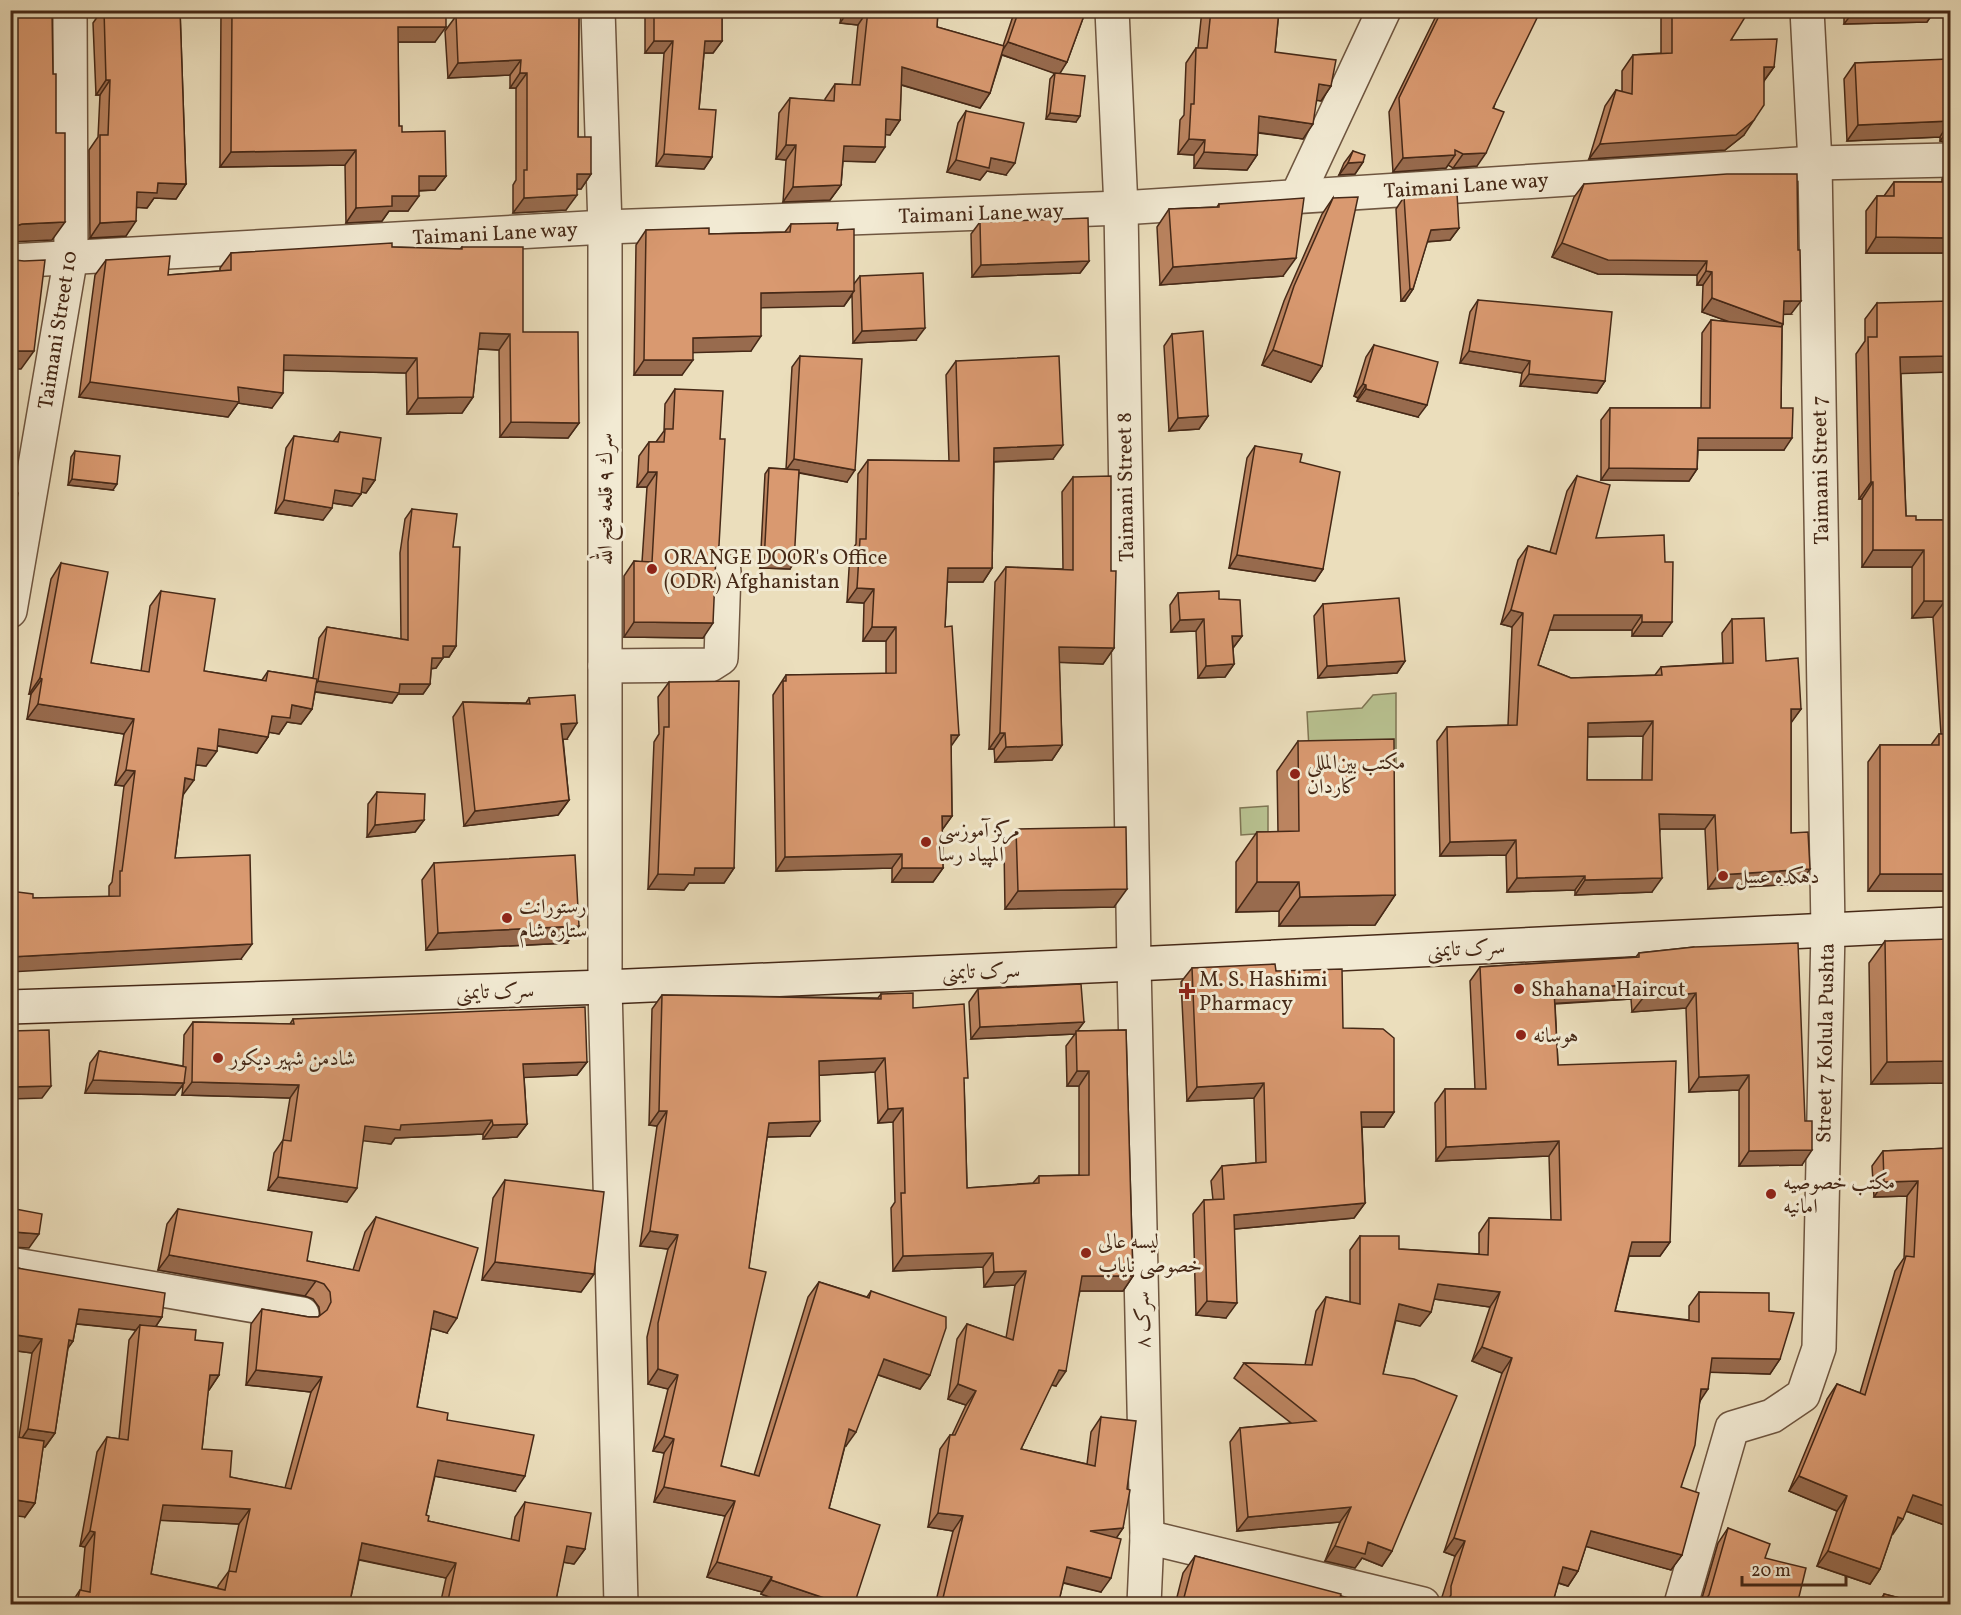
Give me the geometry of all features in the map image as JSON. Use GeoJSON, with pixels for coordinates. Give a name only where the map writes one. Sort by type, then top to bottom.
{"type":"FeatureCollection","features":[{"type":"Feature","properties":{"kind":"street","name":"Taimani Street 10"},"geometry":{"type":"LineString","coordinates":[[10,611],[71,256],[70,10]]}},
{"type":"Feature","properties":{"kind":"street","name":"سرك ٩ قلعه فتح الله"},"geometry":{"type":"LineString","coordinates":[[598,10],[605,227],[605,987],[621,1605]]}},
{"type":"Feature","properties":{"kind":"street","name":"Taimani Street 8"},"geometry":{"type":"LineString","coordinates":[[1112,10],[1121,208],[1134,964]]}},
{"type":"Feature","properties":{"kind":"street"},"geometry":{"type":"LineString","coordinates":[[1297,196],[1384,10]]}},
{"type":"Feature","properties":{"kind":"street","name":"Taimani Street 7"},"geometry":{"type":"LineString","coordinates":[[1807,10],[1815,162],[1828,930]]}},
{"type":"Feature","properties":{"kind":"street","name":"Taimani Lane way"},"geometry":{"type":"LineString","coordinates":[[10,261],[605,227],[1121,208],[1815,162],[1950,160]]}},
{"type":"Feature","properties":{"kind":"street"},"geometry":{"type":"LineString","coordinates":[[605,666],[710,665],[716,663],[721,658],[724,571]]}},
{"type":"Feature","properties":{"kind":"street","name":"سرک تایمنی"},"geometry":{"type":"LineString","coordinates":[[10,1007],[605,987],[1950,924]]}},
{"type":"Feature","properties":{"kind":"street","name":"Street 7 Kolula Pushta"},"geometry":{"type":"LineString","coordinates":[[1681,1605],[1732,1428],[1772,1416],[1803,1395],[1819,1348],[1828,930]]}},
{"type":"Feature","properties":{"kind":"street","name":"سرک ۸"},"geometry":{"type":"LineString","coordinates":[[1134,964],[1148,1537],[1144,1605]]}},
{"type":"Feature","properties":{"kind":"street"},"geometry":{"type":"LineString","coordinates":[[10,1264],[302,1314]]}},
{"type":"Feature","properties":{"kind":"street"},"geometry":{"type":"LineString","coordinates":[[1148,1537],[1423,1605]]}},
{"type":"Feature","properties":{"kind":"green space"},"geometry":{"type":"Polygon","coordinates":[[[1396,693],[1396,765],[1310,767],[1307,712],[1362,708],[1373,695],[1396,693]]]}},
{"type":"Feature","properties":{"kind":"green space"},"geometry":{"type":"Polygon","coordinates":[[[1268,806],[1268,833],[1241,835],[1240,808],[1268,806]]]}},
{"type":"Feature","properties":{"kind":"building"},"geometry":{"type":"Polygon","coordinates":[[[10,10],[52,10],[53,74],[56,74],[56,133],[65,133],[65,222],[22,224],[10,229],[10,10]]]}},
{"type":"Feature","properties":{"kind":"building"},"geometry":{"type":"Polygon","coordinates":[[[104,10],[180,10],[186,184],[158,183],[157,193],[137,192],[136,221],[100,223],[100,135],[108,135],[110,80],[106,80],[104,10]]]}},
{"type":"Feature","properties":{"kind":"building"},"geometry":{"type":"Polygon","coordinates":[[[232,10],[446,10],[446,27],[398,27],[399,126],[402,126],[402,132],[445,131],[446,176],[419,176],[419,196],[392,196],[392,206],[356,208],[356,150],[231,152],[232,10]]]}},
{"type":"Feature","properties":{"kind":"building"},"geometry":{"type":"Polygon","coordinates":[[[521,10],[579,10],[578,137],[591,137],[591,174],[577,174],[577,195],[524,198],[524,170],[527,170],[527,73],[520,73],[521,60],[458,63],[456,16],[521,12],[521,10]]]}},
{"type":"Feature","properties":{"kind":"building"},"geometry":{"type":"Polygon","coordinates":[[[654,10],[722,10],[722,41],[705,41],[699,109],[716,110],[712,157],[664,154],[673,41],[654,41],[654,10]]]}},
{"type":"Feature","properties":{"kind":"building"},"geometry":{"type":"Polygon","coordinates":[[[868,10],[938,10],[937,27],[1004,46],[990,93],[902,67],[900,120],[886,119],[885,147],[844,146],[841,185],[793,187],[796,145],[786,145],[790,98],[834,101],[835,84],[860,85],[868,10]]]}},
{"type":"Feature","properties":{"kind":"building"},"geometry":{"type":"Polygon","coordinates":[[[1019,10],[1086,10],[1067,62],[1008,42],[1019,10]]]}},
{"type":"Feature","properties":{"kind":"building"},"geometry":{"type":"Polygon","coordinates":[[[1211,10],[1279,10],[1275,52],[1336,60],[1331,86],[1319,84],[1313,124],[1259,116],[1257,155],[1204,152],[1205,140],[1189,139],[1191,104],[1194,104],[1196,48],[1207,48],[1211,10]]]}},
{"type":"Feature","properties":{"kind":"building"},"geometry":{"type":"Polygon","coordinates":[[[1442,10],[1522,10],[1537,18],[1493,108],[1504,112],[1486,153],[1463,154],[1455,150],[1455,155],[1403,158],[1399,98],[1442,10]]]}},
{"type":"Feature","properties":{"kind":"building"},"geometry":{"type":"Polygon","coordinates":[[[1672,10],[1742,10],[1747,14],[1731,40],[1777,39],[1774,67],[1764,67],[1764,105],[1754,120],[1736,135],[1600,144],[1616,90],[1632,94],[1633,55],[1672,53],[1672,10]]]}},
{"type":"Feature","properties":{"kind":"building"},"geometry":{"type":"Polygon","coordinates":[[[1853,10],[1904,10],[1853,12],[1853,10]]]}},
{"type":"Feature","properties":{"kind":"building"},"geometry":{"type":"Polygon","coordinates":[[[1948,52],[1950,52],[1950,121],[1858,125],[1855,63],[1948,59],[1948,52]]]}},
{"type":"Feature","properties":{"kind":"building"},"geometry":{"type":"Polygon","coordinates":[[[1055,73],[1085,76],[1080,116],[1050,113],[1055,73]]]}},
{"type":"Feature","properties":{"kind":"building"},"geometry":{"type":"Polygon","coordinates":[[[966,111],[1024,123],[1015,163],[991,158],[989,168],[956,160],[966,111]]]}},
{"type":"Feature","properties":{"kind":"building"},"geometry":{"type":"Polygon","coordinates":[[[1353,151],[1365,155],[1363,162],[1348,163],[1353,151]]]}},
{"type":"Feature","properties":{"kind":"building"},"geometry":{"type":"Polygon","coordinates":[[[1727,174],[1797,174],[1801,301],[1784,301],[1783,324],[1712,298],[1712,272],[1706,271],[1707,261],[1608,260],[1562,243],[1584,184],[1727,174]]]}},
{"type":"Feature","properties":{"kind":"building"},"geometry":{"type":"Polygon","coordinates":[[[1894,182],[1950,182],[1950,238],[1876,237],[1877,196],[1894,196],[1894,182]]]}},
{"type":"Feature","properties":{"kind":"building"},"geometry":{"type":"Polygon","coordinates":[[[1457,193],[1459,228],[1431,230],[1413,289],[1410,289],[1404,197],[1457,193]]]}},
{"type":"Feature","properties":{"kind":"building"},"geometry":{"type":"Polygon","coordinates":[[[1358,197],[1322,366],[1273,350],[1294,286],[1333,198],[1358,197]]]}},
{"type":"Feature","properties":{"kind":"building"},"geometry":{"type":"Polygon","coordinates":[[[1304,198],[1296,258],[1173,267],[1169,209],[1219,207],[1219,204],[1304,198]]]}},
{"type":"Feature","properties":{"kind":"building"},"geometry":{"type":"Polygon","coordinates":[[[1088,218],[1089,261],[981,265],[980,222],[1088,218]]]}},
{"type":"Feature","properties":{"kind":"building"},"geometry":{"type":"Polygon","coordinates":[[[838,223],[837,230],[854,229],[854,291],[761,293],[761,336],[693,338],[693,360],[644,360],[646,230],[709,228],[709,234],[790,232],[791,224],[838,223]]]}},
{"type":"Feature","properties":{"kind":"building"},"geometry":{"type":"Polygon","coordinates":[[[392,243],[392,247],[462,249],[462,247],[523,247],[523,332],[578,332],[579,423],[511,422],[510,334],[480,333],[473,397],[418,398],[417,358],[284,355],[283,393],[238,387],[239,402],[90,382],[106,260],[170,256],[168,275],[231,270],[231,253],[392,243]]]}},
{"type":"Feature","properties":{"kind":"building"},"geometry":{"type":"Polygon","coordinates":[[[10,256],[15,260],[45,260],[34,351],[10,351],[10,256]]]}},
{"type":"Feature","properties":{"kind":"building"},"geometry":{"type":"Polygon","coordinates":[[[923,273],[925,328],[862,331],[860,276],[923,273]]]}},
{"type":"Feature","properties":{"kind":"building"},"geometry":{"type":"Polygon","coordinates":[[[1478,300],[1612,312],[1605,381],[1529,374],[1530,361],[1469,351],[1478,300]]]}},
{"type":"Feature","properties":{"kind":"building"},"geometry":{"type":"Polygon","coordinates":[[[1950,301],[1950,356],[1900,357],[1906,516],[1916,516],[1916,520],[1950,520],[1950,686],[1945,601],[1924,601],[1924,550],[1873,550],[1868,337],[1877,337],[1877,303],[1950,301]]]}},
{"type":"Feature","properties":{"kind":"building"},"geometry":{"type":"Polygon","coordinates":[[[1711,320],[1782,327],[1781,408],[1793,408],[1792,438],[1698,438],[1697,469],[1609,468],[1610,408],[1710,408],[1711,320]]]}},
{"type":"Feature","properties":{"kind":"building"},"geometry":{"type":"Polygon","coordinates":[[[1203,331],[1208,416],[1178,418],[1172,334],[1203,331]]]}},
{"type":"Feature","properties":{"kind":"building"},"geometry":{"type":"Polygon","coordinates":[[[1374,345],[1438,362],[1427,405],[1366,389],[1366,385],[1363,384],[1374,345]]]}},
{"type":"Feature","properties":{"kind":"building"},"geometry":{"type":"Polygon","coordinates":[[[800,356],[862,359],[855,470],[794,459],[800,356]]]}},
{"type":"Feature","properties":{"kind":"building"},"geometry":{"type":"Polygon","coordinates":[[[1059,356],[1063,445],[994,448],[992,568],[948,568],[945,627],[952,626],[959,735],[951,735],[952,816],[942,816],[943,868],[902,868],[902,854],[785,857],[783,681],[786,681],[786,675],[896,673],[896,627],[872,627],[874,589],[857,588],[860,539],[866,539],[868,460],[959,461],[956,361],[1059,356]]]}},
{"type":"Feature","properties":{"kind":"building"},"geometry":{"type":"Polygon","coordinates":[[[675,389],[723,391],[720,439],[725,439],[713,623],[634,622],[634,561],[652,562],[657,472],[648,472],[649,442],[664,442],[665,429],[673,429],[675,389]]]}},
{"type":"Feature","properties":{"kind":"building"},"geometry":{"type":"Polygon","coordinates":[[[340,432],[381,438],[375,480],[363,478],[361,494],[335,490],[332,508],[284,500],[294,436],[338,442],[340,432]]]}},
{"type":"Feature","properties":{"kind":"building"},"geometry":{"type":"Polygon","coordinates":[[[1255,446],[1302,454],[1300,462],[1340,472],[1323,569],[1237,555],[1255,446]]]}},
{"type":"Feature","properties":{"kind":"building"},"geometry":{"type":"Polygon","coordinates":[[[75,451],[120,456],[117,484],[72,479],[75,451]]]}},
{"type":"Feature","properties":{"kind":"building"},"geometry":{"type":"Polygon","coordinates":[[[769,468],[799,470],[794,563],[764,562],[769,468]]]}},
{"type":"Feature","properties":{"kind":"building"},"geometry":{"type":"Polygon","coordinates":[[[1111,476],[1111,571],[1116,571],[1114,648],[1059,647],[1062,745],[1006,747],[1005,733],[1000,733],[1006,567],[1073,570],[1073,477],[1111,476]]]}},
{"type":"Feature","properties":{"kind":"building"},"geometry":{"type":"Polygon","coordinates":[[[1577,476],[1610,485],[1596,538],[1664,535],[1665,562],[1673,562],[1672,622],[1642,622],[1642,615],[1554,615],[1538,665],[1571,678],[1662,675],[1661,667],[1733,663],[1732,619],[1764,618],[1766,661],[1798,658],[1801,709],[1791,709],[1791,833],[1808,832],[1810,869],[1718,875],[1715,815],[1659,814],[1662,878],[1585,880],[1585,876],[1517,878],[1516,840],[1450,842],[1447,727],[1517,725],[1523,613],[1511,610],[1528,546],[1556,554],[1577,476]],[[1653,721],[1588,723],[1587,780],[1652,780],[1653,721]]]}},
{"type":"Feature","properties":{"kind":"building"},"geometry":{"type":"Polygon","coordinates":[[[10,491],[18,493],[11,533],[10,532],[10,491]]]}},
{"type":"Feature","properties":{"kind":"building"},"geometry":{"type":"Polygon","coordinates":[[[412,509],[457,514],[453,547],[460,547],[456,646],[443,646],[443,658],[432,658],[430,684],[400,684],[399,693],[318,681],[327,627],[408,640],[408,542],[412,509]]]}},
{"type":"Feature","properties":{"kind":"building"},"geometry":{"type":"Polygon","coordinates":[[[61,563],[108,572],[91,663],[149,672],[161,591],[215,599],[204,671],[266,681],[268,671],[317,679],[312,709],[292,705],[290,718],[272,716],[268,737],[219,729],[217,751],[198,748],[194,780],[185,778],[175,858],[250,855],[252,944],[10,957],[10,891],[33,894],[33,898],[120,896],[120,871],[122,871],[135,771],[126,770],[134,719],[38,704],[42,679],[40,678],[61,563]]]}},
{"type":"Feature","properties":{"kind":"building"},"geometry":{"type":"Polygon","coordinates":[[[1219,591],[1219,599],[1240,600],[1242,636],[1232,636],[1234,664],[1206,666],[1204,619],[1180,620],[1178,593],[1219,591]]]}},
{"type":"Feature","properties":{"kind":"building"},"geometry":{"type":"Polygon","coordinates":[[[1399,598],[1405,661],[1327,666],[1323,604],[1399,598]]]}},
{"type":"Feature","properties":{"kind":"building"},"geometry":{"type":"Polygon","coordinates":[[[739,681],[734,868],[695,868],[694,875],[658,874],[664,727],[669,727],[669,682],[739,681]]]}},
{"type":"Feature","properties":{"kind":"building"},"geometry":{"type":"Polygon","coordinates":[[[575,695],[577,723],[561,724],[569,800],[475,811],[463,702],[530,704],[529,698],[575,695]]]}},
{"type":"Feature","properties":{"kind":"building"},"geometry":{"type":"Polygon","coordinates":[[[1939,734],[1950,734],[1950,874],[1880,874],[1880,745],[1939,745],[1939,734]]]}},
{"type":"Feature","properties":{"kind":"building"},"geometry":{"type":"Polygon","coordinates":[[[1394,739],[1395,895],[1300,897],[1299,882],[1257,882],[1257,832],[1299,831],[1298,741],[1394,739]]]}},
{"type":"Feature","properties":{"kind":"building"},"geometry":{"type":"Polygon","coordinates":[[[377,792],[425,794],[424,820],[375,825],[377,792]]]}},
{"type":"Feature","properties":{"kind":"building"},"geometry":{"type":"Polygon","coordinates":[[[1126,827],[1127,889],[1018,891],[1016,829],[1126,827]]]}},
{"type":"Feature","properties":{"kind":"building"},"geometry":{"type":"Polygon","coordinates":[[[575,855],[579,926],[438,933],[434,863],[575,855]]]}},
{"type":"Feature","properties":{"kind":"building"},"geometry":{"type":"Polygon","coordinates":[[[1950,939],[1950,1061],[1887,1062],[1885,941],[1950,939]]]}},
{"type":"Feature","properties":{"kind":"building"},"geometry":{"type":"Polygon","coordinates":[[[1798,943],[1805,1121],[1812,1121],[1812,1150],[1749,1151],[1749,1075],[1699,1077],[1696,993],[1643,998],[1641,984],[1554,990],[1558,1065],[1676,1061],[1670,1242],[1632,1242],[1615,1311],[1699,1322],[1699,1292],[1769,1293],[1769,1311],[1794,1313],[1780,1359],[1712,1358],[1708,1389],[1701,1389],[1695,1445],[1681,1487],[1699,1493],[1682,1555],[1591,1531],[1578,1571],[1563,1567],[1552,1605],[1444,1605],[1451,1595],[1451,1586],[1465,1541],[1454,1538],[1512,1358],[1482,1347],[1500,1292],[1438,1284],[1431,1312],[1399,1304],[1383,1374],[1414,1379],[1457,1396],[1392,1551],[1368,1542],[1365,1554],[1335,1546],[1351,1507],[1248,1517],[1240,1428],[1316,1421],[1244,1363],[1312,1365],[1326,1297],[1360,1304],[1360,1236],[1399,1236],[1399,1249],[1488,1255],[1489,1218],[1561,1220],[1559,1141],[1446,1147],[1445,1089],[1486,1089],[1480,967],[1639,957],[1639,953],[1694,947],[1798,943]]]}},
{"type":"Feature","properties":{"kind":"building"},"geometry":{"type":"Polygon","coordinates":[[[1275,964],[1276,971],[1342,969],[1343,1028],[1383,1029],[1394,1038],[1394,1112],[1361,1112],[1365,1203],[1234,1215],[1237,1303],[1207,1301],[1204,1200],[1224,1199],[1222,1166],[1266,1162],[1264,1083],[1197,1087],[1192,968],[1275,964]]]}},
{"type":"Feature","properties":{"kind":"building"},"geometry":{"type":"Polygon","coordinates":[[[1081,984],[1084,1022],[980,1027],[978,989],[1081,984]]]}},
{"type":"Feature","properties":{"kind":"building"},"geometry":{"type":"Polygon","coordinates":[[[913,993],[913,1008],[964,1004],[968,1078],[964,1078],[967,1188],[1039,1183],[1039,1176],[1089,1175],[1089,1071],[1077,1071],[1076,1031],[1126,1030],[1133,1276],[1082,1276],[1066,1371],[1059,1370],[1021,1449],[1095,1466],[1101,1417],[1136,1421],[1127,1489],[1130,1490],[1123,1528],[1090,1531],[1121,1539],[1111,1578],[1067,1567],[1058,1605],[952,1605],[942,1602],[963,1516],[938,1513],[950,1435],[955,1435],[976,1391],[958,1384],[967,1324],[1013,1340],[1026,1271],[994,1272],[993,1253],[903,1256],[901,1193],[905,1193],[903,1108],[888,1109],[885,1058],[819,1061],[820,1121],[769,1123],[749,1268],[766,1272],[721,1466],[759,1476],[819,1282],[869,1298],[871,1291],[946,1317],[946,1328],[930,1375],[884,1359],[856,1432],[849,1429],[829,1508],[880,1525],[854,1605],[845,1605],[771,1580],[772,1577],[717,1562],[735,1501],[664,1487],[674,1439],[664,1436],[678,1375],[658,1369],[658,1323],[678,1235],[650,1231],[667,1111],[659,1111],[662,995],[881,999],[881,994],[913,993]]]}},
{"type":"Feature","properties":{"kind":"building"},"geometry":{"type":"Polygon","coordinates":[[[585,1007],[587,1062],[523,1064],[527,1124],[493,1125],[492,1120],[401,1125],[400,1130],[365,1126],[357,1188],[278,1177],[283,1140],[291,1141],[299,1085],[192,1082],[193,1022],[294,1024],[293,1019],[585,1007]]]}},
{"type":"Feature","properties":{"kind":"building"},"geometry":{"type":"Polygon","coordinates":[[[49,1030],[51,1086],[10,1087],[10,1031],[49,1030]]]}},
{"type":"Feature","properties":{"kind":"building"},"geometry":{"type":"Polygon","coordinates":[[[99,1051],[186,1067],[184,1083],[93,1080],[99,1051]]]}},
{"type":"Feature","properties":{"kind":"building"},"geometry":{"type":"Polygon","coordinates":[[[1950,1148],[1950,1508],[1913,1495],[1903,1519],[1898,1517],[1880,1569],[1828,1551],[1847,1496],[1799,1476],[1837,1384],[1865,1395],[1906,1256],[1914,1257],[1918,1181],[1884,1182],[1883,1151],[1950,1148]]]}},
{"type":"Feature","properties":{"kind":"building"},"geometry":{"type":"Polygon","coordinates":[[[505,1180],[604,1192],[594,1274],[495,1262],[505,1180]]]}},
{"type":"Feature","properties":{"kind":"building"},"geometry":{"type":"Polygon","coordinates":[[[10,1208],[42,1214],[39,1234],[14,1232],[10,1234],[10,1208]]]}},
{"type":"Feature","properties":{"kind":"building"},"geometry":{"type":"Polygon","coordinates":[[[178,1209],[312,1232],[307,1261],[359,1271],[376,1217],[478,1248],[457,1318],[434,1311],[417,1407],[448,1413],[447,1420],[534,1435],[525,1476],[438,1460],[426,1515],[429,1516],[428,1521],[519,1541],[525,1502],[591,1513],[585,1549],[567,1546],[555,1605],[447,1605],[456,1563],[362,1543],[350,1601],[368,1605],[76,1605],[80,1590],[90,1592],[95,1532],[90,1531],[107,1437],[128,1440],[140,1325],[196,1330],[195,1340],[223,1343],[219,1375],[210,1375],[202,1449],[232,1451],[230,1477],[291,1489],[322,1377],[256,1370],[262,1309],[318,1317],[327,1310],[331,1302],[330,1292],[324,1284],[169,1255],[178,1209]],[[163,1505],[151,1574],[225,1590],[229,1571],[236,1572],[250,1509],[163,1505]]]}},
{"type":"Feature","properties":{"kind":"building"},"geometry":{"type":"Polygon","coordinates":[[[10,1265],[165,1293],[162,1317],[79,1309],[73,1341],[69,1340],[55,1433],[28,1429],[42,1339],[10,1334],[10,1265]]]}},
{"type":"Feature","properties":{"kind":"building"},"geometry":{"type":"Polygon","coordinates":[[[10,1436],[44,1441],[35,1503],[10,1499],[10,1436]]]}},
{"type":"Feature","properties":{"kind":"building"},"geometry":{"type":"Polygon","coordinates":[[[1728,1528],[1770,1544],[1765,1558],[1806,1568],[1797,1605],[1763,1605],[1740,1599],[1738,1605],[1701,1605],[1709,1595],[1728,1528]]]}},
{"type":"Feature","properties":{"kind":"building"},"geometry":{"type":"Polygon","coordinates":[[[1195,1556],[1341,1594],[1338,1605],[1182,1605],[1195,1556]]]}},
{"type":"Feature","properties":{"kind":"building"},"geometry":{"type":"Polygon","coordinates":[[[1884,1594],[1927,1605],[1882,1605],[1884,1594]]]}},
{"type":"Feature","properties":{"kind":"building"},"geometry":{"type":"Polygon","coordinates":[[[1341,1596],[1349,1598],[1347,1605],[1338,1604],[1341,1596]]]}},
{"type":"Feature","properties":{"kind":"place","name":"ORANGE DOOR's Office (ODR) Afghanistan"},"geometry":{"type":"Point","coordinates":[652,569]}},
{"type":"Feature","properties":{"kind":"place","name":"مکتب بین‌المللی کاردان"},"geometry":{"type":"Point","coordinates":[1295,774]}},
{"type":"Feature","properties":{"kind":"place","name":"مرکز آموزسی المپیاد رسا"},"geometry":{"type":"Point","coordinates":[926,842]}},
{"type":"Feature","properties":{"kind":"place","name":"دهکده عسل"},"geometry":{"type":"Point","coordinates":[1723,876]}},
{"type":"Feature","properties":{"kind":"place","name":"رستورانت ستاره شام"},"geometry":{"type":"Point","coordinates":[507,918]}},
{"type":"Feature","properties":{"kind":"place","name":"Shahana Haircut"},"geometry":{"type":"Point","coordinates":[1519,989]}},
{"type":"Feature","properties":{"kind":"place","name":"M. S. Hashimi Pharmacy"},"geometry":{"type":"Point","coordinates":[1187,991]}},
{"type":"Feature","properties":{"kind":"place","name":"هوسانه"},"geometry":{"type":"Point","coordinates":[1521,1035]}},
{"type":"Feature","properties":{"kind":"place","name":"شادمن شهیر دیکور"},"geometry":{"type":"Point","coordinates":[218,1058]}},
{"type":"Feature","properties":{"kind":"place","name":"مکتب خصوصیه امانیه"},"geometry":{"type":"Point","coordinates":[1771,1194]}},
{"type":"Feature","properties":{"kind":"place","name":"لیسه عالی خصوصی نایاب"},"geometry":{"type":"Point","coordinates":[1086,1253]}}]}
